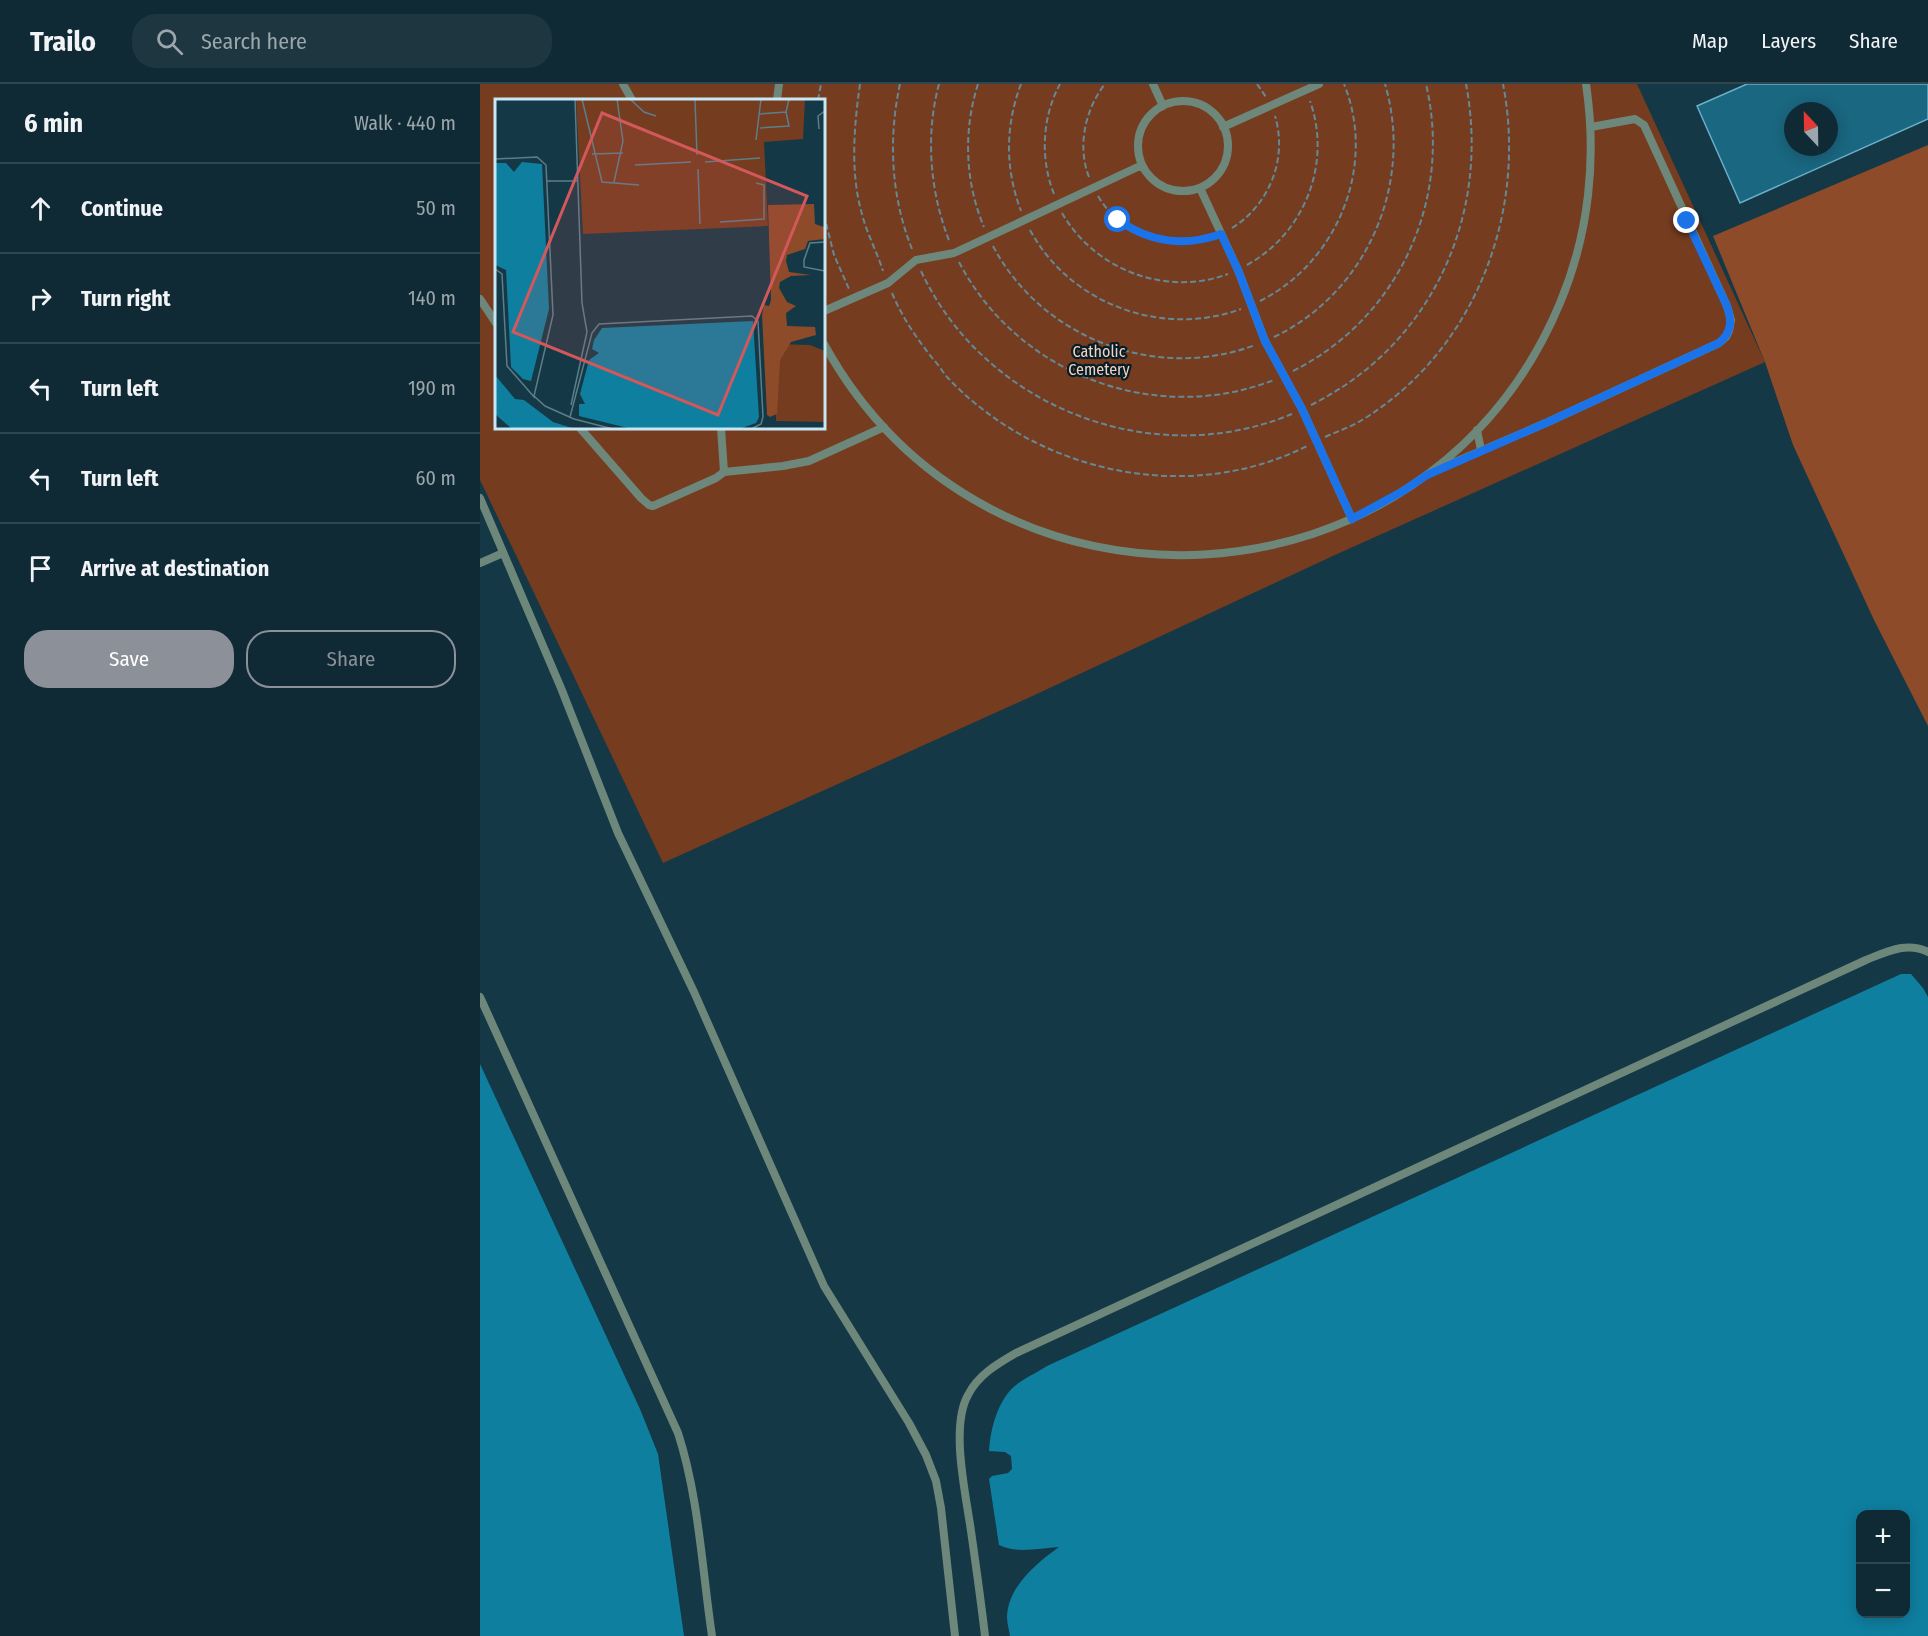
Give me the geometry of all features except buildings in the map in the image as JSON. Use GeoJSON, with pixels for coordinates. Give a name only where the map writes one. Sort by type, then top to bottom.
{"type":"FeatureCollection","features":[{"type":"Feature","properties":{"kind":"lane"},"geometry":{"type":"LineString","coordinates":[[623,84],[631,99]]}},
{"type":"Feature","properties":{"kind":"lane"},"geometry":{"type":"LineString","coordinates":[[777,99],[779,84]]}},
{"type":"Feature","properties":{"kind":"lane"},"geometry":{"type":"LineString","coordinates":[[1153,84],[1163,106]]}},
{"type":"Feature","properties":{"kind":"lane"},"geometry":{"type":"LineString","coordinates":[[1223,127],[1319,84]]}},
{"type":"Feature","properties":{"kind":"lane"},"geometry":{"type":"LineString","coordinates":[[1427,475],[1477,430],[1501,402],[1542,341],[1565,290],[1574,264],[1586,210],[1591,127],[1586,84]]}},
{"type":"Feature","properties":{"kind":"lane"},"geometry":{"type":"LineString","coordinates":[[1180,102],[1197,104],[1213,113],[1223,127],[1228,142],[1223,166],[1214,179],[1200,188],[1184,191],[1166,188],[1152,179],[1142,165],[1138,148],[1141,132],[1149,117],[1163,106],[1180,102]]}},
{"type":"Feature","properties":{"kind":"lane"},"geometry":{"type":"LineString","coordinates":[[825,346],[849,384],[884,427],[927,467],[1006,517],[1046,533],[1103,548],[1154,555],[1187,556],[1230,553],[1296,540],[1352,519],[1395,496],[1427,475],[1548,422],[1719,343],[1726,337],[1731,320],[1727,306],[1644,125],[1635,119],[1591,127]]}},
{"type":"Feature","properties":{"kind":"lane"},"geometry":{"type":"LineString","coordinates":[[825,311],[888,283],[916,260],[954,253],[1142,165]]}},
{"type":"Feature","properties":{"kind":"lane"},"geometry":{"type":"LineString","coordinates":[[1200,188],[1238,270],[1265,341],[1302,409],[1352,519]]}},
{"type":"Feature","properties":{"kind":"lane"},"geometry":{"type":"LineString","coordinates":[[480,299],[495,322]]}},
{"type":"Feature","properties":{"kind":"lane"},"geometry":{"type":"LineString","coordinates":[[581,429],[640,498],[649,505],[657,505],[716,478],[724,472],[809,461],[884,427]]}},
{"type":"Feature","properties":{"kind":"lane"},"geometry":{"type":"LineString","coordinates":[[721,429],[724,472]]}},
{"type":"Feature","properties":{"kind":"lane"},"geometry":{"type":"LineString","coordinates":[[1477,430],[1481,450]]}},
{"type":"Feature","properties":{"kind":"lane"},"geometry":{"type":"LineString","coordinates":[[480,498],[561,688],[618,833],[699,1003],[824,1286],[909,1423],[926,1455],[936,1481],[941,1508],[955,1636]]}},
{"type":"Feature","properties":{"kind":"lane"},"geometry":{"type":"LineString","coordinates":[[480,563],[503,553]]}},
{"type":"Feature","properties":{"kind":"lane"},"geometry":{"type":"LineString","coordinates":[[986,1636],[963,1476],[960,1424],[962,1407],[968,1394],[979,1378],[994,1365],[1350,1197],[1655,1059],[1866,960],[1900,948],[1912,947],[1928,952]]}},
{"type":"Feature","properties":{"kind":"lane"},"geometry":{"type":"LineString","coordinates":[[480,997],[678,1433],[686,1457],[692,1491],[712,1636]]}},
{"type":"Feature","properties":{"kind":"path"},"geometry":{"type":"LineString","coordinates":[[818,99],[821,84]]}},
{"type":"Feature","properties":{"kind":"path"},"geometry":{"type":"LineString","coordinates":[[860,84],[854,142],[858,199],[862,214],[888,283],[903,315],[921,345],[946,376],[973,401],[1005,425],[1058,453],[1124,472],[1186,477],[1214,474],[1277,458],[1361,421],[1418,376],[1451,338],[1481,285],[1497,239],[1508,181],[1509,136],[1503,84]]}},
{"type":"Feature","properties":{"kind":"path"},"geometry":{"type":"LineString","coordinates":[[900,84],[894,127],[894,178],[902,219],[916,260],[945,312],[984,358],[1032,394],[1087,419],[1145,433],[1185,435],[1245,428],[1302,409],[1338,390],[1384,354],[1422,308],[1442,274],[1463,218],[1470,179],[1472,140],[1466,84]]}},
{"type":"Feature","properties":{"kind":"path"},"geometry":{"type":"LineString","coordinates":[[939,84],[932,132],[932,174],[940,214],[954,253],[978,293],[1008,327],[1043,356],[1084,378],[1128,392],[1173,398],[1219,395],[1242,390],[1285,375],[1320,356],[1352,332],[1385,295],[1410,252],[1424,215],[1432,176],[1434,137],[1426,84]]}},
{"type":"Feature","properties":{"kind":"path"},"geometry":{"type":"LineString","coordinates":[[978,84],[969,120],[969,168],[976,203],[988,237],[1009,272],[1036,302],[1069,327],[1105,345],[1145,356],[1185,358],[1226,354],[1265,341],[1295,326],[1322,305],[1355,268],[1372,239],[1385,208],[1394,159],[1393,126],[1385,84]]}},
{"type":"Feature","properties":{"kind":"path"},"geometry":{"type":"LineString","coordinates":[[1021,84],[1010,124],[1008,148],[1012,181],[1024,220],[1035,240],[1064,274],[1100,300],[1120,309],[1164,319],[1187,320],[1231,313],[1252,305],[1276,292],[1298,275],[1323,248],[1341,216],[1352,181],[1355,145],[1351,108],[1344,84]]}},
{"type":"Feature","properties":{"kind":"path"},"geometry":{"type":"LineString","coordinates":[[1060,84],[1050,109],[1044,148],[1048,177],[1058,205],[1073,229],[1108,262],[1134,274],[1182,283],[1220,277],[1257,260],[1274,247],[1300,213],[1315,174],[1318,142],[1313,110],[1306,90]]}},
{"type":"Feature","properties":{"kind":"path"},"geometry":{"type":"LineString","coordinates":[[1105,84],[1092,105],[1086,121],[1084,138],[1087,172],[1093,188],[1118,220],[1142,234],[1168,242],[1188,242],[1221,234],[1252,212],[1266,193],[1272,180],[1279,150],[1276,120],[1271,105],[1257,84]]}},
{"type":"Feature","properties":{"kind":"path"},"geometry":{"type":"LineString","coordinates":[[825,219],[834,255],[853,298]]}},
{"type":"Feature","properties":{"kind":"green space","name":"Catholic Cemetery"},"geometry":{"type":"Polygon","coordinates":[[[480,84],[1637,84],[1765,362],[1335,555],[1026,699],[663,863],[480,480],[480,84]]]}},
{"type":"Feature","properties":{"kind":"shaded area"},"geometry":{"type":"Polygon","coordinates":[[[1928,145],[1928,726],[1874,620],[1793,445],[1765,362],[1713,236],[1928,145]]]}},
{"type":"Feature","properties":{"kind":"water"},"geometry":{"type":"Polygon","coordinates":[[[1901,974],[1911,974],[1928,997],[1928,1636],[1010,1636],[1007,1617],[1012,1595],[1025,1576],[1059,1547],[1021,1550],[999,1545],[989,1479],[992,1476],[1008,1473],[1012,1469],[1011,1456],[1005,1452],[989,1451],[992,1428],[1004,1399],[1021,1381],[1047,1366],[1901,974]]]}},
{"type":"Feature","properties":{"kind":"water"},"geometry":{"type":"Polygon","coordinates":[[[480,1064],[640,1409],[658,1454],[684,1636],[480,1636],[480,1064]]]}},
{"type":"Feature","properties":{"kind":"route"},"geometry":{"type":"LineString","coordinates":[[1118,220],[1142,234],[1168,242],[1195,241],[1221,234],[1238,270],[1265,341],[1302,409],[1352,519],[1378,506],[1427,475],[1687,358],[1719,343],[1726,337],[1731,320],[1727,306],[1687,221]]}}]}
